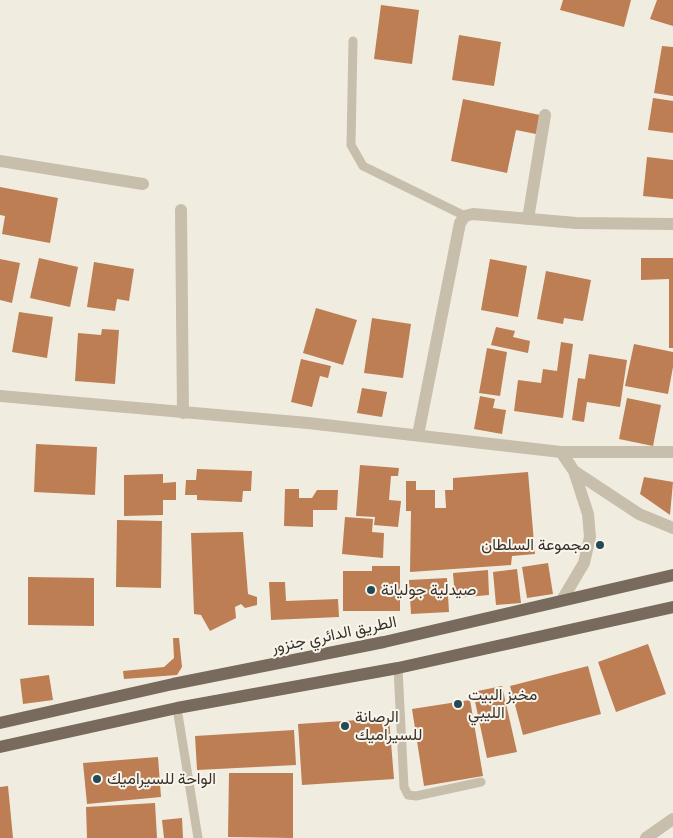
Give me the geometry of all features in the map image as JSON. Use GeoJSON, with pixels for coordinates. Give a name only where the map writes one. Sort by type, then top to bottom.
{"type":"FeatureCollection","features":[{"type":"Feature","properties":{"kind":"main road","name":"الطريق الدائري جنزور"},"geometry":{"type":"LineString","coordinates":[[0,723],[173,684],[384,642],[673,575]]}},
{"type":"Feature","properties":{"kind":"main road"},"geometry":{"type":"LineString","coordinates":[[0,747],[177,708],[398,668],[673,607]]}},
{"type":"Feature","properties":{"kind":"street"},"geometry":{"type":"LineString","coordinates":[[528,219],[545,115]]}},
{"type":"Feature","properties":{"kind":"street"},"geometry":{"type":"LineString","coordinates":[[0,161],[142,184]]}},
{"type":"Feature","properties":{"kind":"street"},"geometry":{"type":"LineString","coordinates":[[180,210],[183,413]]}},
{"type":"Feature","properties":{"kind":"street"},"geometry":{"type":"LineString","coordinates":[[418,435],[460,223],[465,216],[473,214],[576,223],[673,224]]}},
{"type":"Feature","properties":{"kind":"street"},"geometry":{"type":"LineString","coordinates":[[0,396],[183,413],[308,422],[561,452],[673,452]]}},
{"type":"Feature","properties":{"kind":"street"},"geometry":{"type":"LineString","coordinates":[[561,452],[574,471],[588,514],[590,537],[584,562],[562,600]]}},
{"type":"Feature","properties":{"kind":"street"},"geometry":{"type":"LineString","coordinates":[[574,471],[639,514],[673,528]]}},
{"type":"Feature","properties":{"kind":"street"},"geometry":{"type":"LineString","coordinates":[[646,838],[673,819]]}},
{"type":"Feature","properties":{"kind":"lane"},"geometry":{"type":"LineString","coordinates":[[353,42],[351,145],[363,166],[465,216]]}},
{"type":"Feature","properties":{"kind":"lane"},"geometry":{"type":"LineString","coordinates":[[398,668],[404,787],[408,794],[416,796],[481,782]]}},
{"type":"Feature","properties":{"kind":"lane"},"geometry":{"type":"LineString","coordinates":[[177,708],[198,838]]}},
{"type":"Feature","properties":{"kind":"building"},"geometry":{"type":"Polygon","coordinates":[[[563,0],[631,0],[624,27],[560,10],[563,0]]]}},
{"type":"Feature","properties":{"kind":"building"},"geometry":{"type":"Polygon","coordinates":[[[657,0],[673,0],[673,26],[650,19],[657,0]]]}},
{"type":"Feature","properties":{"kind":"building"},"geometry":{"type":"Polygon","coordinates":[[[381,5],[419,10],[412,64],[374,59],[381,5]]]}},
{"type":"Feature","properties":{"kind":"building"},"geometry":{"type":"Polygon","coordinates":[[[459,35],[501,42],[494,86],[452,80],[459,35]]]}},
{"type":"Feature","properties":{"kind":"building"},"geometry":{"type":"Polygon","coordinates":[[[662,46],[673,47],[673,96],[654,93],[662,46]]]}},
{"type":"Feature","properties":{"kind":"building"},"geometry":{"type":"Polygon","coordinates":[[[653,98],[673,101],[673,133],[648,130],[653,98]]]}},
{"type":"Feature","properties":{"kind":"building"},"geometry":{"type":"Polygon","coordinates":[[[463,99],[540,115],[536,134],[516,130],[507,173],[451,161],[463,99]]]}},
{"type":"Feature","properties":{"kind":"building"},"geometry":{"type":"Polygon","coordinates":[[[647,157],[673,160],[673,199],[643,196],[647,157]]]}},
{"type":"Feature","properties":{"kind":"building"},"geometry":{"type":"Polygon","coordinates":[[[0,187],[58,198],[50,243],[2,234],[5,216],[0,215],[0,187]]]}},
{"type":"Feature","properties":{"kind":"building"},"geometry":{"type":"Polygon","coordinates":[[[39,258],[78,267],[70,307],[30,298],[39,258]]]}},
{"type":"Feature","properties":{"kind":"building"},"geometry":{"type":"Polygon","coordinates":[[[641,258],[673,258],[673,348],[669,348],[669,279],[641,280],[641,258]]]}},
{"type":"Feature","properties":{"kind":"building"},"geometry":{"type":"Polygon","coordinates":[[[0,259],[20,263],[12,303],[0,300],[0,259]]]}},
{"type":"Feature","properties":{"kind":"building"},"geometry":{"type":"Polygon","coordinates":[[[490,259],[527,266],[518,317],[481,310],[490,259]]]}},
{"type":"Feature","properties":{"kind":"building"},"geometry":{"type":"Polygon","coordinates":[[[94,262],[134,269],[129,301],[117,299],[115,311],[87,307],[94,262]]]}},
{"type":"Feature","properties":{"kind":"building"},"geometry":{"type":"Polygon","coordinates":[[[546,271],[591,280],[583,321],[564,318],[563,324],[537,319],[546,271]]]}},
{"type":"Feature","properties":{"kind":"building"},"geometry":{"type":"Polygon","coordinates":[[[316,308],[357,320],[343,365],[303,353],[316,308]]]}},
{"type":"Feature","properties":{"kind":"building"},"geometry":{"type":"Polygon","coordinates":[[[19,312],[53,317],[47,358],[12,352],[19,312]]]}},
{"type":"Feature","properties":{"kind":"building"},"geometry":{"type":"Polygon","coordinates":[[[372,318],[411,324],[403,378],[364,373],[372,318]]]}},
{"type":"Feature","properties":{"kind":"building"},"geometry":{"type":"Polygon","coordinates":[[[496,327],[515,331],[513,337],[530,341],[528,353],[491,345],[496,327]]]}},
{"type":"Feature","properties":{"kind":"building"},"geometry":{"type":"Polygon","coordinates":[[[102,329],[119,330],[115,384],[75,381],[78,333],[101,335],[102,329]]]}},
{"type":"Feature","properties":{"kind":"building"},"geometry":{"type":"Polygon","coordinates":[[[561,342],[573,344],[563,418],[514,411],[518,380],[541,383],[543,369],[557,371],[561,342]]]}},
{"type":"Feature","properties":{"kind":"building"},"geometry":{"type":"Polygon","coordinates":[[[634,344],[673,352],[673,367],[668,394],[625,386],[634,344]]]}},
{"type":"Feature","properties":{"kind":"building"},"geometry":{"type":"Polygon","coordinates":[[[487,348],[507,352],[500,396],[479,393],[487,348]]]}},
{"type":"Feature","properties":{"kind":"building"},"geometry":{"type":"Polygon","coordinates":[[[589,354],[627,360],[620,407],[587,402],[584,422],[572,420],[578,378],[585,379],[589,354]]]}},
{"type":"Feature","properties":{"kind":"building"},"geometry":{"type":"Polygon","coordinates":[[[301,359],[331,366],[328,378],[320,376],[312,407],[291,402],[301,359]]]}},
{"type":"Feature","properties":{"kind":"building"},"geometry":{"type":"Polygon","coordinates":[[[362,388],[387,392],[382,417],[357,413],[362,388]]]}},
{"type":"Feature","properties":{"kind":"building"},"geometry":{"type":"Polygon","coordinates":[[[480,396],[495,399],[493,408],[506,410],[502,434],[474,429],[480,396]]]}},
{"type":"Feature","properties":{"kind":"building"},"geometry":{"type":"Polygon","coordinates":[[[627,398],[661,405],[653,446],[619,439],[627,398]]]}},
{"type":"Feature","properties":{"kind":"building"},"geometry":{"type":"Polygon","coordinates":[[[36,444],[97,447],[95,495],[34,492],[36,444]]]}},
{"type":"Feature","properties":{"kind":"building"},"geometry":{"type":"Polygon","coordinates":[[[360,465],[399,468],[398,476],[391,476],[389,500],[401,501],[398,527],[374,525],[375,517],[356,516],[360,465]]]}},
{"type":"Feature","properties":{"kind":"building"},"geometry":{"type":"Polygon","coordinates":[[[197,469],[252,471],[251,491],[243,491],[242,502],[197,500],[197,495],[185,495],[186,480],[196,480],[197,469]]]}},
{"type":"Feature","properties":{"kind":"building"},"geometry":{"type":"Polygon","coordinates":[[[528,472],[535,554],[512,556],[511,565],[410,572],[411,511],[406,511],[406,481],[416,481],[416,490],[435,490],[435,508],[446,508],[445,490],[453,490],[453,478],[528,472]]]}},
{"type":"Feature","properties":{"kind":"building"},"geometry":{"type":"Polygon","coordinates":[[[163,474],[163,483],[176,482],[176,500],[163,500],[163,515],[124,516],[124,475],[163,474]]]}},
{"type":"Feature","properties":{"kind":"building"},"geometry":{"type":"Polygon","coordinates":[[[644,477],[673,482],[670,515],[640,494],[644,477]]]}},
{"type":"Feature","properties":{"kind":"building"},"geometry":{"type":"Polygon","coordinates":[[[285,489],[299,489],[299,498],[312,498],[317,490],[338,490],[337,510],[313,510],[313,527],[284,526],[285,489]]]}},
{"type":"Feature","properties":{"kind":"building"},"geometry":{"type":"Polygon","coordinates":[[[345,517],[373,519],[372,532],[384,533],[383,558],[342,554],[345,517]]]}},
{"type":"Feature","properties":{"kind":"building"},"geometry":{"type":"Polygon","coordinates":[[[117,520],[162,521],[161,588],[116,587],[117,520]]]}},
{"type":"Feature","properties":{"kind":"building"},"geometry":{"type":"Polygon","coordinates":[[[243,532],[248,594],[257,597],[257,605],[245,608],[241,604],[235,607],[236,618],[210,631],[201,615],[194,614],[191,533],[243,532]]]}},
{"type":"Feature","properties":{"kind":"building"},"geometry":{"type":"Polygon","coordinates":[[[548,563],[553,594],[527,598],[522,567],[548,563]]]}},
{"type":"Feature","properties":{"kind":"building"},"geometry":{"type":"Polygon","coordinates":[[[372,566],[400,566],[400,611],[343,611],[343,571],[372,571],[372,566]]]}},
{"type":"Feature","properties":{"kind":"building"},"geometry":{"type":"Polygon","coordinates":[[[517,569],[521,603],[496,605],[493,572],[517,569]]]}},
{"type":"Feature","properties":{"kind":"building"},"geometry":{"type":"Polygon","coordinates":[[[488,570],[489,595],[455,598],[453,573],[488,570]]]}},
{"type":"Feature","properties":{"kind":"building"},"geometry":{"type":"Polygon","coordinates":[[[28,577],[94,578],[94,626],[28,625],[28,577]]]}},
{"type":"Feature","properties":{"kind":"building"},"geometry":{"type":"Polygon","coordinates":[[[447,578],[449,612],[411,614],[409,580],[447,578]]]}},
{"type":"Feature","properties":{"kind":"building"},"geometry":{"type":"Polygon","coordinates":[[[269,582],[285,582],[286,601],[338,599],[339,617],[271,620],[269,582]]]}},
{"type":"Feature","properties":{"kind":"building"},"geometry":{"type":"Polygon","coordinates":[[[173,638],[179,638],[182,667],[177,675],[124,679],[123,671],[164,667],[174,658],[173,638]]]}},
{"type":"Feature","properties":{"kind":"building"},"geometry":{"type":"Polygon","coordinates":[[[648,644],[666,694],[616,712],[598,662],[648,644]]]}},
{"type":"Feature","properties":{"kind":"building"},"geometry":{"type":"Polygon","coordinates":[[[588,666],[601,714],[523,735],[510,686],[588,666]]]}},
{"type":"Feature","properties":{"kind":"building"},"geometry":{"type":"Polygon","coordinates":[[[49,675],[53,700],[23,704],[20,679],[49,675]]]}},
{"type":"Feature","properties":{"kind":"building"},"geometry":{"type":"Polygon","coordinates":[[[502,686],[517,752],[487,758],[473,692],[502,686]]]}},
{"type":"Feature","properties":{"kind":"building"},"geometry":{"type":"Polygon","coordinates":[[[470,700],[483,776],[424,786],[412,709],[470,700]]]}},
{"type":"Feature","properties":{"kind":"building"},"geometry":{"type":"Polygon","coordinates":[[[389,718],[394,779],[302,785],[298,724],[389,718]]]}},
{"type":"Feature","properties":{"kind":"building"},"geometry":{"type":"Polygon","coordinates":[[[294,730],[296,765],[197,770],[195,736],[294,730]]]}},
{"type":"Feature","properties":{"kind":"building"},"geometry":{"type":"Polygon","coordinates":[[[158,757],[161,797],[87,804],[83,763],[158,757]]]}},
{"type":"Feature","properties":{"kind":"building"},"geometry":{"type":"Polygon","coordinates":[[[229,773],[293,773],[293,838],[228,837],[229,773]]]}},
{"type":"Feature","properties":{"kind":"building"},"geometry":{"type":"Polygon","coordinates":[[[8,786],[13,838],[0,838],[0,787],[8,786]]]}},
{"type":"Feature","properties":{"kind":"building"},"geometry":{"type":"Polygon","coordinates":[[[155,803],[157,838],[87,838],[86,807],[155,803]]]}},
{"type":"Feature","properties":{"kind":"building"},"geometry":{"type":"Polygon","coordinates":[[[182,818],[183,838],[164,838],[162,820],[182,818]]]}},
{"type":"Feature","properties":{"kind":"place","name":"مجموعة السلطان"},"geometry":{"type":"Point","coordinates":[600,545]}},
{"type":"Feature","properties":{"kind":"place","name":"صيدلية جوليانة"},"geometry":{"type":"Point","coordinates":[371,590]}},
{"type":"Feature","properties":{"kind":"place","name":"مخبز البيت الليبي"},"geometry":{"type":"Point","coordinates":[458,704]}},
{"type":"Feature","properties":{"kind":"place","name":"الرصانة للسيراميك"},"geometry":{"type":"Point","coordinates":[345,726]}},
{"type":"Feature","properties":{"kind":"place","name":"الواحة للسيراميك"},"geometry":{"type":"Point","coordinates":[97,779]}}]}
